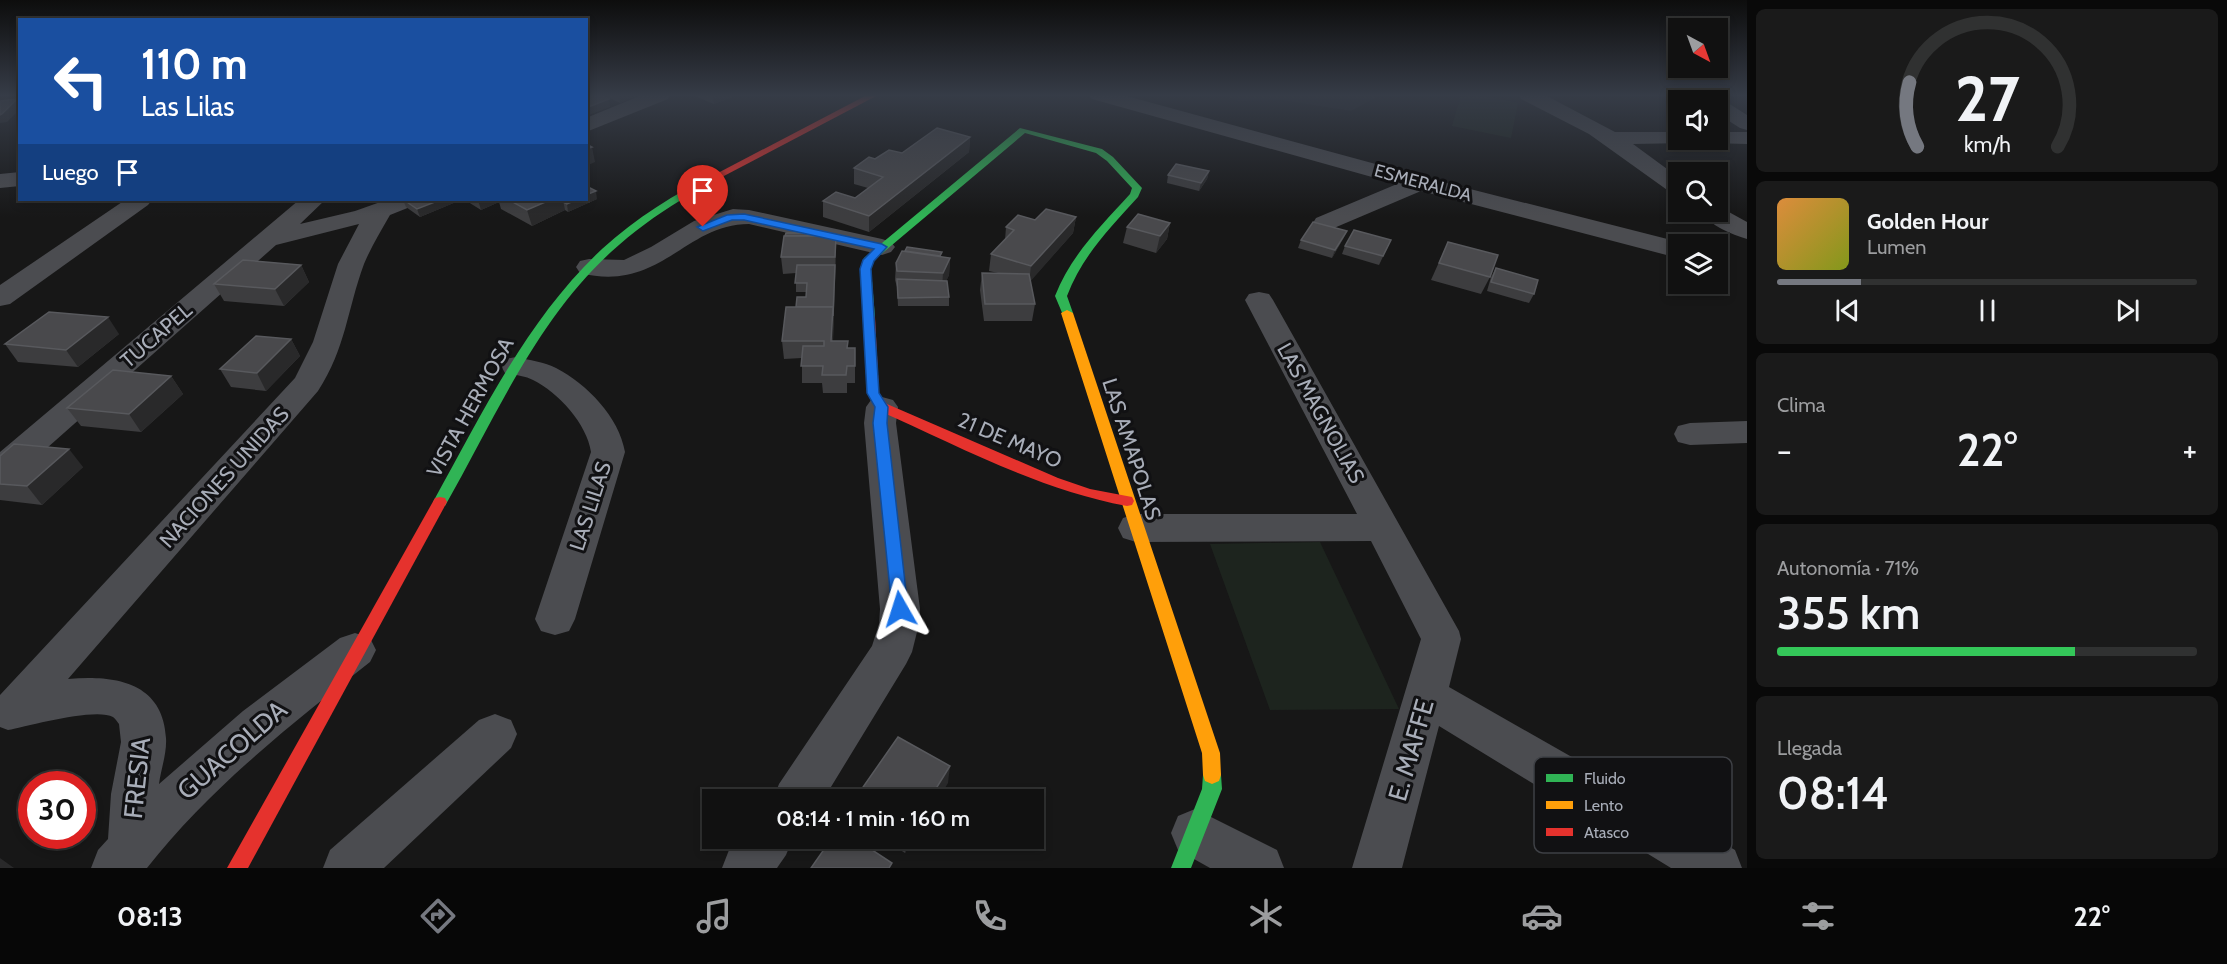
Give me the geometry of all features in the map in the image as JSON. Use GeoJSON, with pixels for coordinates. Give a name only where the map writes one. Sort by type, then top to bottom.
{"type":"FeatureCollection","features":[{"type":"Feature","properties":{"kind":"street","name":"VISTA HERMOSA"},"geometry":{"type":"LineString","coordinates":[[237,868],[516,366],[547,318],[589,267],[643,221],[692,189],[797,136]]}},
{"type":"Feature","properties":{"kind":"street","name":"LAS AMAPOLAS"},"geometry":{"type":"LineString","coordinates":[[882,247],[1016,136]]}},
{"type":"Feature","properties":{"kind":"street","name":"LAS AMAPOLAS"},"geometry":{"type":"LineString","coordinates":[[1043,136],[1100,151],[1137,188],[1135,195],[1100,234],[1066,280],[1061,296],[1211,753],[1212,789],[1188,851]]}},
{"type":"Feature","properties":{"kind":"street","name":"ESMERALDA"},"geometry":{"type":"LineString","coordinates":[[1244,136],[1668,247]]}},
{"type":"Feature","properties":{"kind":"street"},"geometry":{"type":"LineString","coordinates":[[1607,136],[1668,180]]}},
{"type":"Feature","properties":{"kind":"street"},"geometry":{"type":"LineString","coordinates":[[1611,138],[1668,138]]}},
{"type":"Feature","properties":{"kind":"street"},"geometry":{"type":"LineString","coordinates":[[1728,138],[1747,138]]}},
{"type":"Feature","properties":{"kind":"street"},"geometry":{"type":"LineString","coordinates":[[0,181],[18,179]]}},
{"type":"Feature","properties":{"kind":"street"},"geometry":{"type":"LineString","coordinates":[[1325,223],[1419,183]]}},
{"type":"Feature","properties":{"kind":"street"},"geometry":{"type":"LineString","coordinates":[[0,298],[139,201]]}},
{"type":"Feature","properties":{"kind":"street","name":"TUCAPEL"},"geometry":{"type":"LineString","coordinates":[[0,471],[312,201]]}},
{"type":"Feature","properties":{"kind":"street"},"geometry":{"type":"LineString","coordinates":[[265,240],[394,205]]}},
{"type":"Feature","properties":{"kind":"street","name":"NACIONES UNIDAS"},"geometry":{"type":"LineString","coordinates":[[7,712],[307,384],[319,365],[333,333],[351,263],[394,205]]}},
{"type":"Feature","properties":{"kind":"street"},"geometry":{"type":"LineString","coordinates":[[589,267],[612,269],[640,262],[710,224],[731,217],[749,217],[882,247]]}},
{"type":"Feature","properties":{"kind":"street"},"geometry":{"type":"LineString","coordinates":[[1724,222],[1736,232]]}},
{"type":"Feature","properties":{"kind":"street"},"geometry":{"type":"LineString","coordinates":[[803,789],[884,664],[896,640],[900,609],[880,423],[882,407],[873,393],[866,269],[868,260],[882,247]]}},
{"type":"Feature","properties":{"kind":"street","name":"LAS MAGNOLIAS"},"geometry":{"type":"LineString","coordinates":[[1259,300],[1439,631]]}},
{"type":"Feature","properties":{"kind":"street","name":"LAS LILAS"},"geometry":{"type":"LineString","coordinates":[[516,366],[537,371],[553,379],[602,428],[607,444],[608,452],[555,619]]}},
{"type":"Feature","properties":{"kind":"street","name":"21 DE MAYO"},"geometry":{"type":"LineString","coordinates":[[882,407],[1131,514]]}},
{"type":"Feature","properties":{"kind":"street"},"geometry":{"type":"LineString","coordinates":[[1690,434],[1747,432]]}},
{"type":"Feature","properties":{"kind":"street"},"geometry":{"type":"LineString","coordinates":[[1131,514],[1384,527]]}},
{"type":"Feature","properties":{"kind":"street","name":"E. MAFFE"},"geometry":{"type":"LineString","coordinates":[[1377,868],[1439,648],[1441,639],[1439,631]]}},
{"type":"Feature","properties":{"kind":"street","name":"GUACOLDA"},"geometry":{"type":"LineString","coordinates":[[124,857],[175,798],[220,756],[361,645]]}},
{"type":"Feature","properties":{"kind":"street"},"geometry":{"type":"LineString","coordinates":[[1426,696],[1534,760]]}},
{"type":"Feature","properties":{"kind":"street","name":"FRESIA"},"geometry":{"type":"LineString","coordinates":[[7,712],[79,697],[118,698],[132,705],[139,714],[144,737],[124,857]]}},
{"type":"Feature","properties":{"kind":"street"},"geometry":{"type":"LineString","coordinates":[[348,868],[495,734]]}},
{"type":"Feature","properties":{"kind":"street"},"geometry":{"type":"LineString","coordinates":[[747,868],[760,849]]}},
{"type":"Feature","properties":{"kind":"street"},"geometry":{"type":"LineString","coordinates":[[1188,851],[1259,868]]}},
{"type":"Feature","properties":{"kind":"street"},"geometry":{"type":"LineString","coordinates":[[1692,853],[1717,868]]}},
{"type":"Feature","properties":{"kind":"shaded area"},"geometry":{"type":"Polygon","coordinates":[[[1320,542],[1399,709],[1270,710],[1210,544],[1320,542]]]}},
{"type":"Feature","properties":{"kind":"building"},"geometry":{"type":"Polygon","coordinates":[[[926,136],[970,137],[869,216],[823,201],[836,192],[855,198],[883,177],[854,168],[869,157],[875,159],[889,150],[902,153],[926,136]]]}},
{"type":"Feature","properties":{"kind":"building"},"geometry":{"type":"Polygon","coordinates":[[[1176,164],[1209,171],[1201,183],[1168,175],[1176,164]]]}},
{"type":"Feature","properties":{"kind":"building"},"geometry":{"type":"Polygon","coordinates":[[[588,187],[596,191],[588,194],[588,187]]]}},
{"type":"Feature","properties":{"kind":"building"},"geometry":{"type":"Polygon","coordinates":[[[405,201],[437,201],[417,209],[405,201]]]}},
{"type":"Feature","properties":{"kind":"building"},"geometry":{"type":"Polygon","coordinates":[[[511,201],[548,201],[527,210],[511,201]]]}},
{"type":"Feature","properties":{"kind":"building"},"geometry":{"type":"Polygon","coordinates":[[[1046,209],[1076,217],[1031,266],[991,254],[1014,230],[1006,227],[1018,215],[1035,220],[1046,209]]]}},
{"type":"Feature","properties":{"kind":"building"},"geometry":{"type":"Polygon","coordinates":[[[1138,214],[1170,223],[1160,236],[1127,227],[1138,214]]]}},
{"type":"Feature","properties":{"kind":"building"},"geometry":{"type":"Polygon","coordinates":[[[1313,222],[1347,231],[1335,250],[1301,240],[1313,222]]]}},
{"type":"Feature","properties":{"kind":"building"},"geometry":{"type":"Polygon","coordinates":[[[1354,230],[1391,240],[1383,256],[1345,246],[1354,230]]]}},
{"type":"Feature","properties":{"kind":"building"},"geometry":{"type":"Polygon","coordinates":[[[786,233],[816,233],[815,236],[785,236],[786,233]]]}},
{"type":"Feature","properties":{"kind":"building"},"geometry":{"type":"Polygon","coordinates":[[[784,236],[836,236],[835,257],[781,257],[784,236]]]}},
{"type":"Feature","properties":{"kind":"building"},"geometry":{"type":"Polygon","coordinates":[[[1448,242],[1498,255],[1490,277],[1439,263],[1448,242]]]}},
{"type":"Feature","properties":{"kind":"building"},"geometry":{"type":"Polygon","coordinates":[[[907,247],[942,252],[940,256],[905,251],[907,247]]]}},
{"type":"Feature","properties":{"kind":"building"},"geometry":{"type":"Polygon","coordinates":[[[902,251],[950,258],[943,273],[897,271],[896,263],[902,251]]]}},
{"type":"Feature","properties":{"kind":"building"},"geometry":{"type":"Polygon","coordinates":[[[243,260],[301,265],[275,289],[214,284],[243,260]]]}},
{"type":"Feature","properties":{"kind":"building"},"geometry":{"type":"Polygon","coordinates":[[[797,265],[835,265],[833,316],[833,307],[796,307],[797,297],[806,297],[807,283],[795,283],[797,265]]]}},
{"type":"Feature","properties":{"kind":"building"},"geometry":{"type":"Polygon","coordinates":[[[1496,268],[1538,280],[1534,294],[1491,282],[1496,268]]]}},
{"type":"Feature","properties":{"kind":"building"},"geometry":{"type":"Polygon","coordinates":[[[982,273],[1029,274],[1035,304],[985,304],[982,273]]]}},
{"type":"Feature","properties":{"kind":"building"},"geometry":{"type":"Polygon","coordinates":[[[897,279],[947,281],[949,297],[898,298],[897,279]]]}},
{"type":"Feature","properties":{"kind":"building"},"geometry":{"type":"Polygon","coordinates":[[[786,307],[833,307],[831,341],[848,341],[847,348],[855,348],[855,366],[847,366],[846,375],[822,375],[823,366],[801,366],[803,346],[824,346],[824,341],[782,341],[786,307]]]}},
{"type":"Feature","properties":{"kind":"building"},"geometry":{"type":"Polygon","coordinates":[[[49,312],[108,317],[66,350],[5,344],[49,312]]]}},
{"type":"Feature","properties":{"kind":"building"},"geometry":{"type":"Polygon","coordinates":[[[256,336],[291,339],[257,373],[220,369],[256,336]]]}},
{"type":"Feature","properties":{"kind":"building"},"geometry":{"type":"Polygon","coordinates":[[[113,370],[171,376],[129,414],[67,408],[113,370]]]}},
{"type":"Feature","properties":{"kind":"building"},"geometry":{"type":"Polygon","coordinates":[[[14,444],[69,449],[27,486],[0,484],[0,456],[14,444]]]}},
{"type":"Feature","properties":{"kind":"building"},"geometry":{"type":"Polygon","coordinates":[[[898,737],[950,766],[936,789],[862,789],[898,737]]]}},
{"type":"Feature","properties":{"kind":"building"},"geometry":{"type":"Polygon","coordinates":[[[824,849],[871,849],[892,863],[889,868],[811,868],[824,849]]]}},
{"type":"Feature","properties":{"kind":"traffic: fast"},"geometry":{"type":"LineString","coordinates":[[869,317],[866,269],[868,260],[1016,136]]}},
{"type":"Feature","properties":{"kind":"traffic: fast"},"geometry":{"type":"LineString","coordinates":[[1043,136],[1099,151],[1110,159],[1137,188],[1135,195],[1092,242],[1074,268],[1061,296],[1067,313]]}},
{"type":"Feature","properties":{"kind":"traffic: fast"},"geometry":{"type":"LineString","coordinates":[[440,502],[514,370],[555,308],[579,279],[605,252],[645,219],[719,175]]}},
{"type":"Feature","properties":{"kind":"traffic: fast"},"geometry":{"type":"LineString","coordinates":[[1181,868],[1212,789],[1212,775]]}},
{"type":"Feature","properties":{"kind":"traffic: slow"},"geometry":{"type":"LineString","coordinates":[[1067,313],[1211,753],[1212,775]]}},
{"type":"Feature","properties":{"kind":"traffic: jam"},"geometry":{"type":"LineString","coordinates":[[719,175],[796,136]]}},
{"type":"Feature","properties":{"kind":"traffic: jam"},"geometry":{"type":"LineString","coordinates":[[869,317],[873,393],[882,407],[1053,482],[1089,494],[1127,501]]}},
{"type":"Feature","properties":{"kind":"traffic: jam"},"geometry":{"type":"LineString","coordinates":[[237,868],[440,502]]}},
{"type":"Feature","properties":{"kind":"route"},"geometry":{"type":"LineString","coordinates":[[703,227],[731,217],[749,217],[882,247],[868,260],[866,269],[873,393],[882,407],[880,423],[900,609]]}}]}
